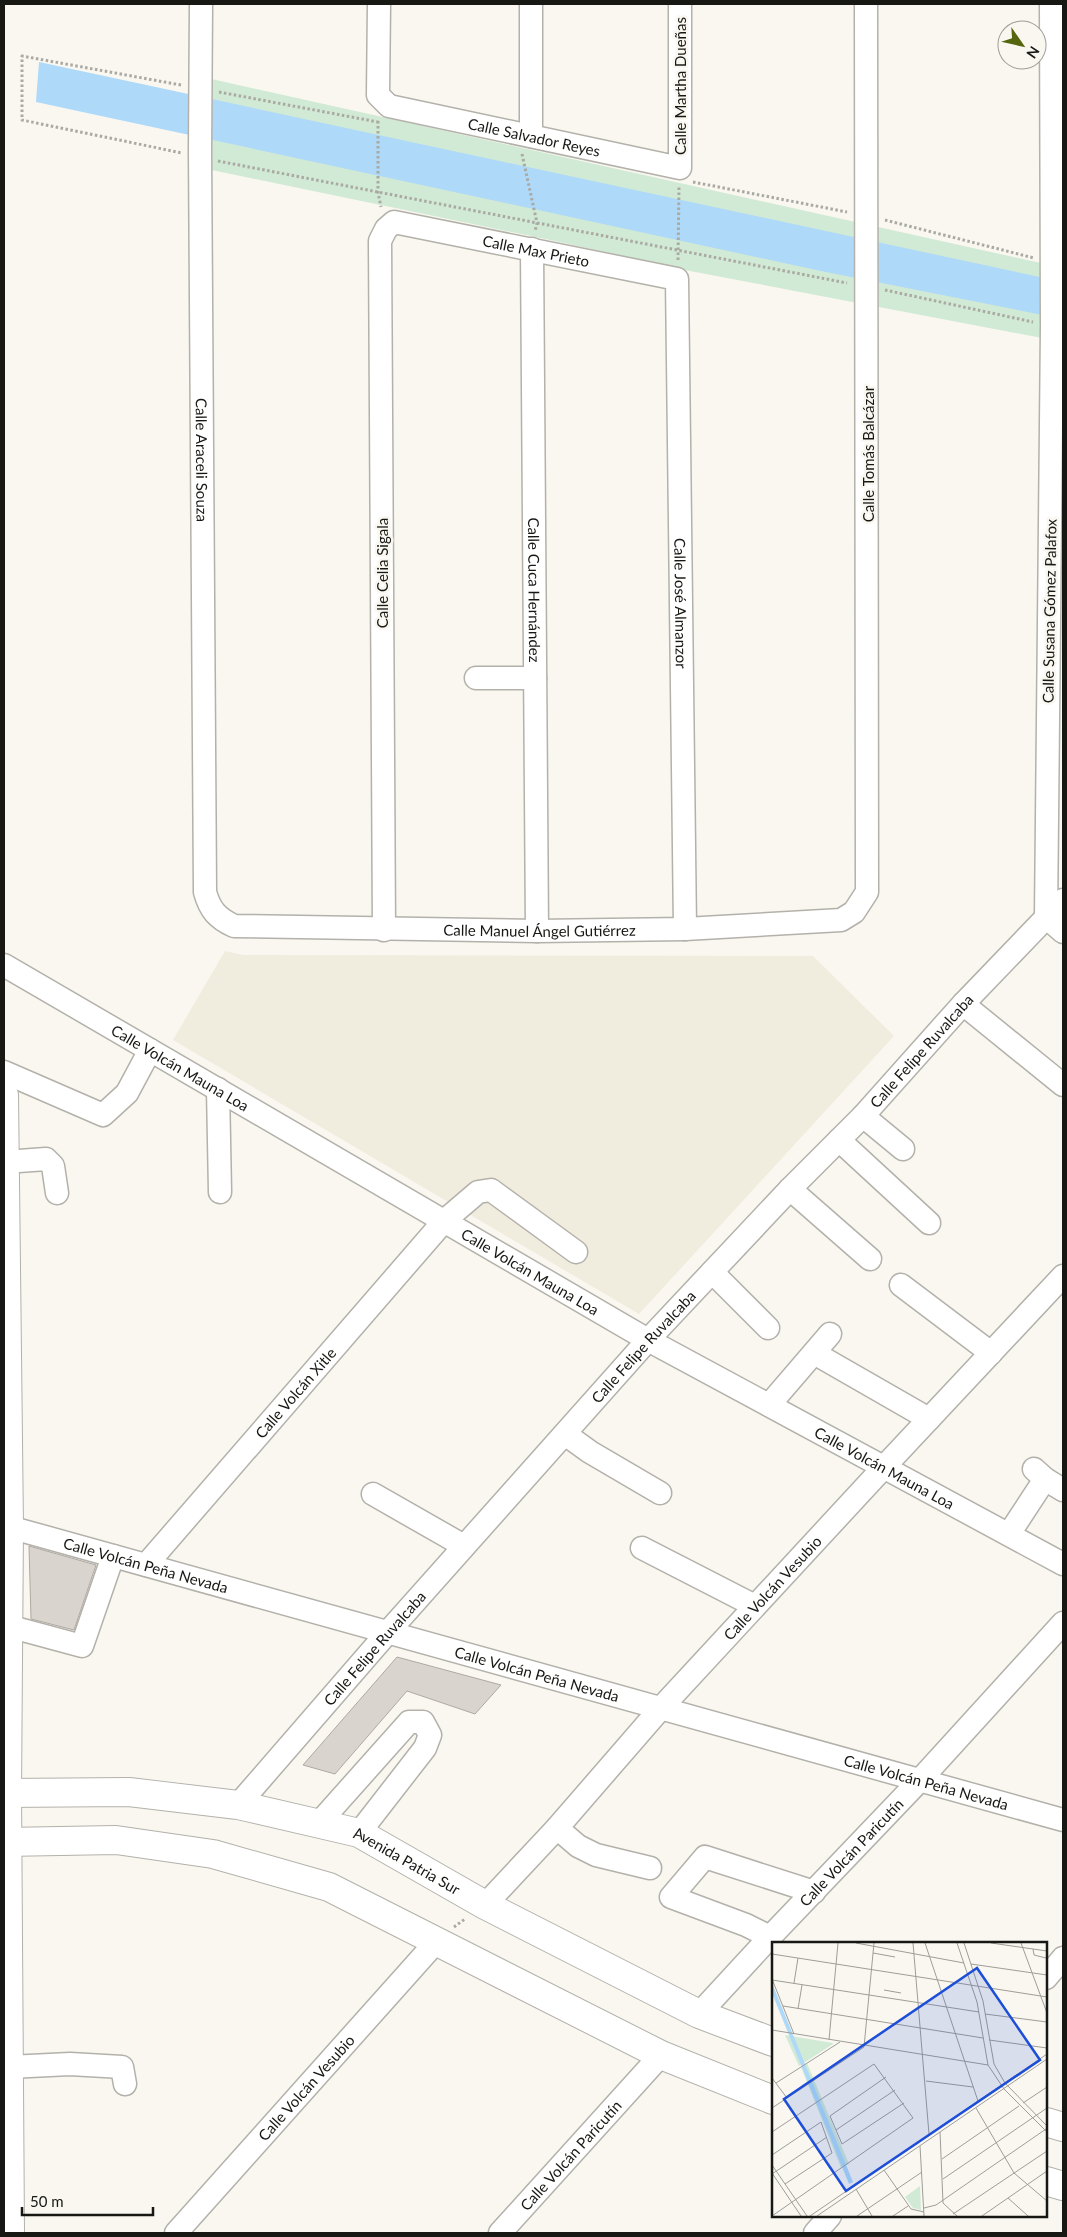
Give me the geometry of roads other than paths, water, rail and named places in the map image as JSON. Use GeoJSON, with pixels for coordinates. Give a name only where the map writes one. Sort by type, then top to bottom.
{"type":"FeatureCollection","features":[{"type":"Feature","properties":{"kind":"main road"},"geometry":{"type":"LineString","coordinates":[[4,1095],[9,1527],[6,1842],[10,2233]]}},
{"type":"Feature","properties":{"kind":"main road","name":"Avenida Patria Sur"},"geometry":{"type":"LineString","coordinates":[[6,1793],[129,1792],[238,1805],[359,1833],[485,1905],[699,2014],[772,2042]]}},
{"type":"Feature","properties":{"kind":"main road"},"geometry":{"type":"LineString","coordinates":[[6,1842],[116,1840],[213,1854],[329,1887],[661,2056],[772,2100]]}},
{"type":"Feature","properties":{"kind":"main road"},"geometry":{"type":"LineString","coordinates":[[1047,2122],[1063,2127]]}},
{"type":"Feature","properties":{"kind":"main road"},"geometry":{"type":"LineString","coordinates":[[1047,2181],[1063,2186]]}},
{"type":"Feature","properties":{"kind":"street","name":"Calle Araceli Souza"},"geometry":{"type":"LineString","coordinates":[[201,4],[206,892],[214,915]]}},
{"type":"Feature","properties":{"kind":"street","name":"Calle Salvador Reyes"},"geometry":{"type":"LineString","coordinates":[[379,4],[378,95],[384,114],[679,178]]}},
{"type":"Feature","properties":{"kind":"street"},"geometry":{"type":"LineString","coordinates":[[526,144],[531,4]]}},
{"type":"Feature","properties":{"kind":"street","name":"Calle Martha Dueñas"},"geometry":{"type":"LineString","coordinates":[[679,178],[680,4]]}},
{"type":"Feature","properties":{"kind":"street","name":"Calle Tomás Balcázar"},"geometry":{"type":"LineString","coordinates":[[862,902],[867,892],[868,880],[866,4]]}},
{"type":"Feature","properties":{"kind":"street","name":"Calle Susana Gómez Palafox"},"geometry":{"type":"LineString","coordinates":[[1046,917],[1052,277],[1057,27],[1051,4]]}},
{"type":"Feature","properties":{"kind":"street","name":"Calle Max Prieto"},"geometry":{"type":"LineString","coordinates":[[394,222],[677,279]]}},
{"type":"Feature","properties":{"kind":"street","name":"Calle Celia Sigala"},"geometry":{"type":"LineString","coordinates":[[384,930],[380,241],[386,229],[394,222]]}},
{"type":"Feature","properties":{"kind":"street","name":"Calle Cuca Hernández"},"geometry":{"type":"LineString","coordinates":[[532,249],[537,931]]}},
{"type":"Feature","properties":{"kind":"street","name":"Calle José Almanzor"},"geometry":{"type":"LineString","coordinates":[[677,279],[685,929]]}},
{"type":"Feature","properties":{"kind":"street"},"geometry":{"type":"LineString","coordinates":[[476,678],[535,678]]}},
{"type":"Feature","properties":{"kind":"street","name":"Calle Felipe Ruvalcaba"},"geometry":{"type":"LineString","coordinates":[[238,1805],[388,1632],[648,1340],[790,1189],[863,1116],[963,1004],[1063,900]]}},
{"type":"Feature","properties":{"kind":"street","name":"Calle Manuel Ángel Gutiérrez"},"geometry":{"type":"LineString","coordinates":[[214,915],[234,926],[384,930],[537,931],[685,929],[841,920],[854,912],[862,902]]}},
{"type":"Feature","properties":{"kind":"street"},"geometry":{"type":"LineString","coordinates":[[1046,917],[1063,932]]}},
{"type":"Feature","properties":{"kind":"street","name":"Calle Volcán Mauna Loa"},"geometry":{"type":"LineString","coordinates":[[4,965],[648,1340],[1063,1564]]}},
{"type":"Feature","properties":{"kind":"street"},"geometry":{"type":"LineString","coordinates":[[963,1004],[1063,1085]]}},
{"type":"Feature","properties":{"kind":"street"},"geometry":{"type":"LineString","coordinates":[[4,1072],[103,1115],[127,1093],[150,1050]]}},
{"type":"Feature","properties":{"kind":"street"},"geometry":{"type":"LineString","coordinates":[[218,1090],[220,1192]]}},
{"type":"Feature","properties":{"kind":"street"},"geometry":{"type":"LineString","coordinates":[[863,1116],[902,1149]]}},
{"type":"Feature","properties":{"kind":"street"},"geometry":{"type":"LineString","coordinates":[[838,1140],[929,1222]]}},
{"type":"Feature","properties":{"kind":"street"},"geometry":{"type":"LineString","coordinates":[[4,1162],[46,1159],[53,1166],[57,1192]]}},
{"type":"Feature","properties":{"kind":"street"},"geometry":{"type":"LineString","coordinates":[[790,1189],[870,1259]]}},
{"type":"Feature","properties":{"kind":"street","name":"Calle Volcán Xitle"},"geometry":{"type":"LineString","coordinates":[[146,1565],[444,1221],[478,1192],[491,1190],[576,1252]]}},
{"type":"Feature","properties":{"kind":"street"},"geometry":{"type":"LineString","coordinates":[[712,1272],[768,1328]]}},
{"type":"Feature","properties":{"kind":"street","name":"Calle Volcán Vesubio"},"geometry":{"type":"LineString","coordinates":[[485,1905],[557,1828],[661,1708],[1063,1276]]}},
{"type":"Feature","properties":{"kind":"street"},"geometry":{"type":"LineString","coordinates":[[901,1285],[991,1353]]}},
{"type":"Feature","properties":{"kind":"street"},"geometry":{"type":"LineString","coordinates":[[768,1405],[830,1334]]}},
{"type":"Feature","properties":{"kind":"street"},"geometry":{"type":"LineString","coordinates":[[814,1353],[929,1419]]}},
{"type":"Feature","properties":{"kind":"street"},"geometry":{"type":"LineString","coordinates":[[564,1434],[590,1452],[660,1493]]}},
{"type":"Feature","properties":{"kind":"street"},"geometry":{"type":"LineString","coordinates":[[1009,1534],[1048,1479]]}},
{"type":"Feature","properties":{"kind":"street"},"geometry":{"type":"LineString","coordinates":[[373,1494],[464,1546]]}},
{"type":"Feature","properties":{"kind":"street","name":"Calle Volcán Peña Nevada"},"geometry":{"type":"LineString","coordinates":[[9,1527],[1063,1820]]}},
{"type":"Feature","properties":{"kind":"street"},"geometry":{"type":"LineString","coordinates":[[642,1548],[755,1606]]}},
{"type":"Feature","properties":{"kind":"street"},"geometry":{"type":"LineString","coordinates":[[8,1626],[82,1646],[113,1556]]}},
{"type":"Feature","properties":{"kind":"street","name":"Calle Volcán Paricutín"},"geometry":{"type":"LineString","coordinates":[[699,2014],[920,1780],[1063,1623]]}},
{"type":"Feature","properties":{"kind":"street"},"geometry":{"type":"LineString","coordinates":[[319,1823],[409,1722],[424,1722],[430,1735],[425,1748],[359,1833]]}},
{"type":"Feature","properties":{"kind":"street"},"geometry":{"type":"LineString","coordinates":[[557,1828],[578,1846],[596,1855],[650,1868]]}},
{"type":"Feature","properties":{"kind":"street"},"geometry":{"type":"LineString","coordinates":[[770,1937],[746,1925],[671,1897],[705,1857],[814,1892]]}},
{"type":"Feature","properties":{"kind":"street","name":"Calle Volcán Vesubio"},"geometry":{"type":"LineString","coordinates":[[176,2233],[436,1942]]}},
{"type":"Feature","properties":{"kind":"street"},"geometry":{"type":"LineString","coordinates":[[1047,1977],[1063,1958]]}},
{"type":"Feature","properties":{"kind":"street","name":"Calle Volcán Paricutín"},"geometry":{"type":"LineString","coordinates":[[500,2233],[661,2056]]}},
{"type":"Feature","properties":{"kind":"street"},"geometry":{"type":"LineString","coordinates":[[9,2067],[70,2064],[122,2067],[125,2084]]}},
{"type":"Feature","properties":{"kind":"street"},"geometry":{"type":"LineString","coordinates":[[815,2233],[829,2217]]}},
{"type":"Feature","properties":{"kind":"water"},"geometry":{"type":"Polygon","coordinates":[[[39,62],[1063,282],[1063,319],[821,271],[36,102],[39,62]]]}}]}
